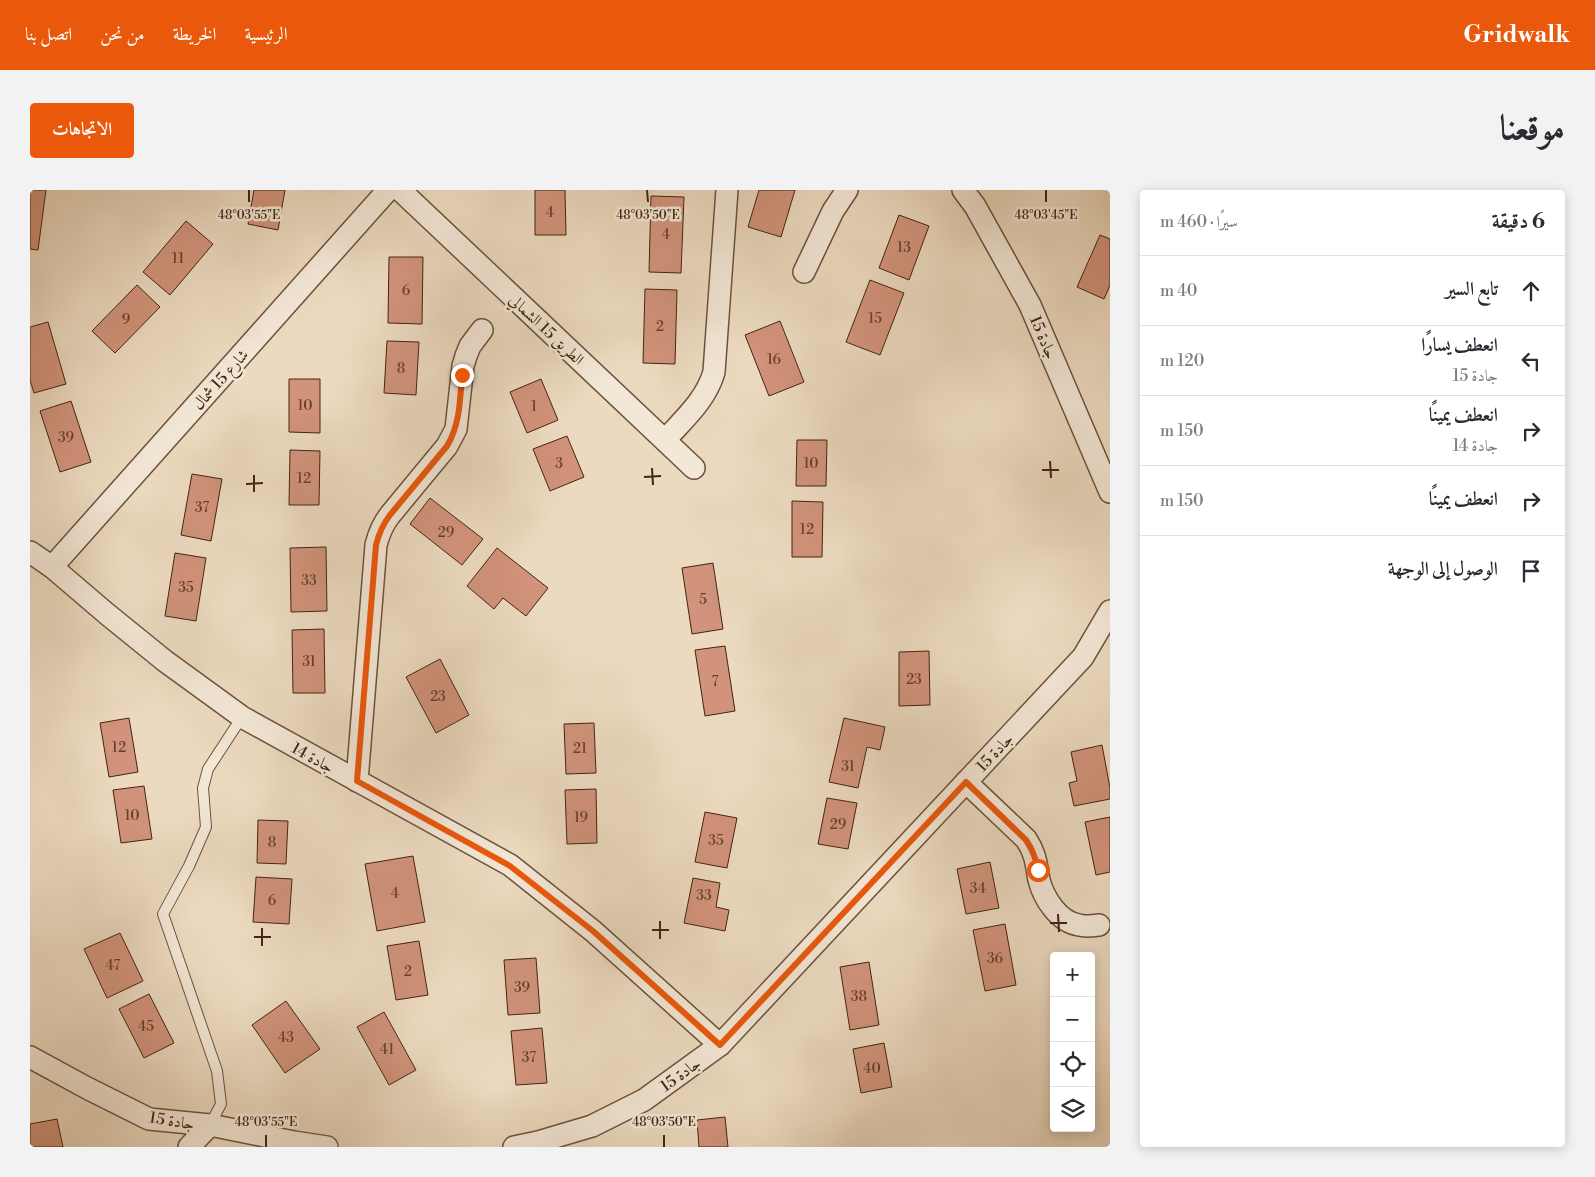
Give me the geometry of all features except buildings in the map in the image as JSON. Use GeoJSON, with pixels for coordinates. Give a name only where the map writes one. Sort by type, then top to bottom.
{"type":"FeatureCollection","features":[{"type":"Feature","properties":{"kind":"street","name":"شارع 15 شمال"},"geometry":{"type":"LineString","coordinates":[[52,567],[388,190]]}},
{"type":"Feature","properties":{"kind":"street","name":"الطريق 15 الشمالي"},"geometry":{"type":"LineString","coordinates":[[400,190],[694,468]]}},
{"type":"Feature","properties":{"kind":"street"},"geometry":{"type":"LineString","coordinates":[[665,440],[704,395],[714,372],[727,190]]}},
{"type":"Feature","properties":{"kind":"street"},"geometry":{"type":"LineString","coordinates":[[804,272],[833,211],[847,190]]}},
{"type":"Feature","properties":{"kind":"street","name":"جادة 15"},"geometry":{"type":"LineString","coordinates":[[963,190],[975,206],[1030,305],[1110,492]]}},
{"type":"Feature","properties":{"kind":"street"},"geometry":{"type":"LineString","coordinates":[[357,781],[376,550],[379,534],[383,524],[452,438],[458,419],[463,366],[470,346],[482,330]]}},
{"type":"Feature","properties":{"kind":"street","name":"جادة 14"},"geometry":{"type":"LineString","coordinates":[[30,552],[52,567],[165,661],[242,717],[510,866],[593,931],[720,1045]]}},
{"type":"Feature","properties":{"kind":"street","name":"جادة 15"},"geometry":{"type":"LineString","coordinates":[[514,1147],[592,1126],[644,1100],[720,1045],[1083,657],[1110,611]]}},
{"type":"Feature","properties":{"kind":"street"},"geometry":{"type":"LineString","coordinates":[[966,782],[1029,844],[1036,859],[1044,893],[1055,910],[1066,921],[1074,924],[1081,926],[1099,925]]}},
{"type":"Feature","properties":{"kind":"street","name":"جادة 15"},"geometry":{"type":"LineString","coordinates":[[30,1056],[87,1088],[149,1119],[210,1125],[327,1147]]}},
{"type":"Feature","properties":{"kind":"street"},"geometry":{"type":"LineString","coordinates":[[190,1147],[210,1125]]}},
{"type":"Feature","properties":{"kind":"lane"},"geometry":{"type":"LineString","coordinates":[[210,1125],[221,1104],[217,1071],[163,914],[189,866],[206,827],[203,788],[208,768],[242,717]]}},
{"type":"Feature","properties":{"kind":"route"},"geometry":{"type":"LineString","coordinates":[[462,375],[458,419],[452,438],[383,524],[376,545],[357,781],[510,866],[593,931],[720,1045],[966,782],[1026,840],[1036,859],[1038,870]]}}]}
